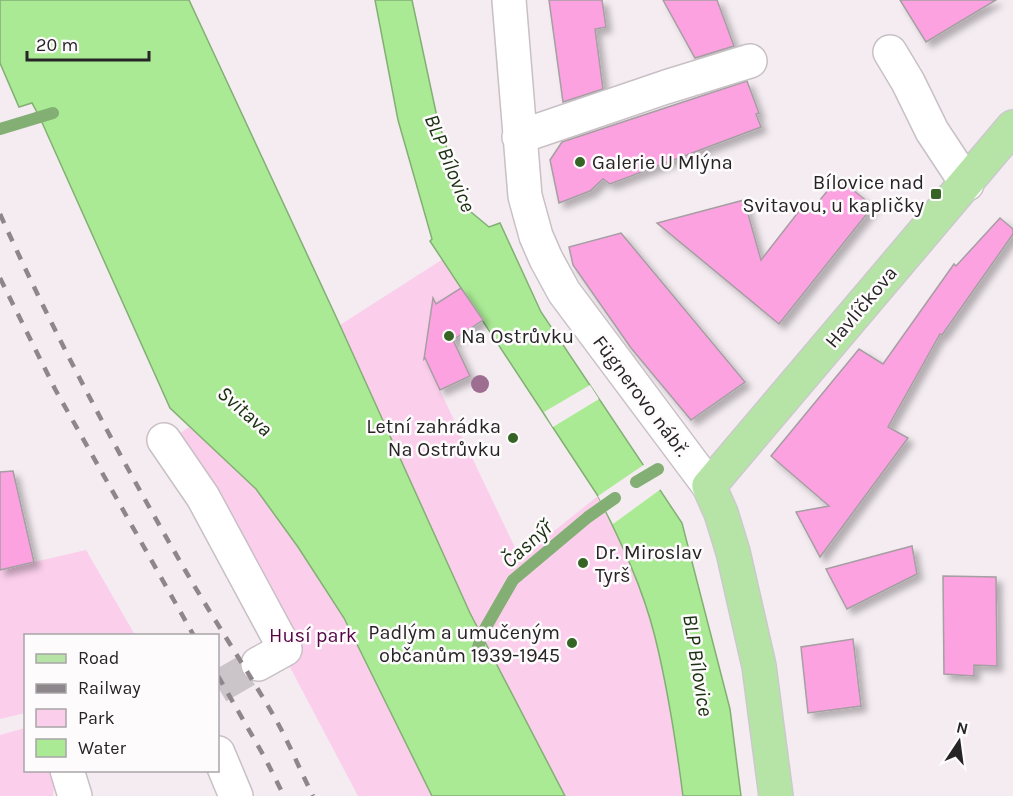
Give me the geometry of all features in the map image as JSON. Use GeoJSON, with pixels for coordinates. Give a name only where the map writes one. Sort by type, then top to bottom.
{"type":"FeatureCollection","features":[{"type":"Feature","properties":{"kind":"main road","name":"Havlíčkova"},"geometry":{"type":"LineString","coordinates":[[709,486],[1013,127]]}},
{"type":"Feature","properties":{"kind":"main road","name":"Fügnerovo nábř."},"geometry":{"type":"LineString","coordinates":[[709,486],[721,513],[733,552],[759,666],[776,796]]}},
{"type":"Feature","properties":{"kind":"street","name":"Fügnerovo nábř."},"geometry":{"type":"LineString","coordinates":[[509,0],[525,196],[536,236],[564,292],[709,486]]}},
{"type":"Feature","properties":{"kind":"street"},"geometry":{"type":"LineString","coordinates":[[890,52],[908,81],[932,131],[967,184]]}},
{"type":"Feature","properties":{"kind":"street"},"geometry":{"type":"LineString","coordinates":[[519,137],[666,87],[750,62]]}},
{"type":"Feature","properties":{"kind":"street"},"geometry":{"type":"LineString","coordinates":[[164,440],[203,497],[285,649],[258,664]]}},
{"type":"Feature","properties":{"kind":"street"},"geometry":{"type":"LineString","coordinates":[[219,755],[237,796]]}},
{"type":"Feature","properties":{"kind":"street"},"geometry":{"type":"LineString","coordinates":[[67,772],[75,796]]}},
{"type":"Feature","properties":{"kind":"green space"},"geometry":{"type":"Polygon","coordinates":[[[443,259],[461,288],[432,307],[425,359],[518,554],[524,555],[598,496],[630,565],[650,619],[668,696],[683,796],[565,796],[470,613],[340,325],[443,259]]]}},
{"type":"Feature","properties":{"kind":"green space","name":"Husí park"},"geometry":{"type":"Polygon","coordinates":[[[189,427],[256,489],[298,547],[344,618],[432,796],[358,796],[170,440],[189,427]]]}},
{"type":"Feature","properties":{"kind":"green space"},"geometry":{"type":"Polygon","coordinates":[[[86,550],[134,634],[24,634],[24,713],[0,719],[0,570],[86,550]]]}},
{"type":"Feature","properties":{"kind":"green space"},"geometry":{"type":"Polygon","coordinates":[[[24,728],[24,772],[54,772],[53,796],[0,796],[0,735],[24,728]]]}},
{"type":"Feature","properties":{"kind":"water","name":"Svitava"},"geometry":{"type":"Polygon","coordinates":[[[0,0],[189,0],[470,613],[565,796],[432,796],[344,618],[298,547],[256,489],[170,408],[40,118],[32,103],[19,107],[0,63],[0,0]]]}},
{"type":"Feature","properties":{"kind":"water","name":"BLP Bílovice"},"geometry":{"type":"Polygon","coordinates":[[[375,0],[412,0],[437,117],[463,199],[471,212],[489,227],[500,223],[541,312],[682,523],[730,709],[741,796],[683,796],[664,676],[655,637],[644,600],[623,547],[598,496],[430,241],[432,239],[398,120],[375,0]]]}},
{"type":"Feature","properties":{"kind":"pier"},"geometry":{"type":"Polygon","coordinates":[[[590,385],[599,399],[553,427],[544,412],[590,385]]]}},
{"type":"Feature","properties":{"kind":"pier"},"geometry":{"type":"Polygon","coordinates":[[[645,464],[661,489],[613,524],[598,496],[645,464]]]}},
{"type":"Feature","properties":{"kind":"building"},"geometry":{"type":"Polygon","coordinates":[[[549,0],[602,0],[606,27],[595,29],[603,89],[563,102],[549,0]]]}},
{"type":"Feature","properties":{"kind":"building"},"geometry":{"type":"Polygon","coordinates":[[[663,0],[717,0],[734,46],[695,58],[663,0]]]}},
{"type":"Feature","properties":{"kind":"building"},"geometry":{"type":"Polygon","coordinates":[[[900,0],[996,0],[926,42],[900,0]]]}},
{"type":"Feature","properties":{"kind":"building"},"geometry":{"type":"Polygon","coordinates":[[[747,81],[759,113],[756,114],[761,127],[610,184],[603,179],[590,191],[559,203],[550,160],[562,142],[747,81]]]}},
{"type":"Feature","properties":{"kind":"building"},"geometry":{"type":"Polygon","coordinates":[[[838,178],[873,206],[779,324],[657,223],[744,200],[761,260],[803,206],[810,212],[838,178]]]}},
{"type":"Feature","properties":{"kind":"building"},"geometry":{"type":"Polygon","coordinates":[[[1000,218],[1013,229],[1013,234],[942,335],[940,334],[888,427],[908,438],[820,557],[796,512],[829,506],[771,456],[859,349],[883,364],[954,264],[956,266],[1000,218]]]}},
{"type":"Feature","properties":{"kind":"building"},"geometry":{"type":"Polygon","coordinates":[[[621,233],[745,382],[691,420],[631,348],[573,265],[569,247],[621,233]]]}},
{"type":"Feature","properties":{"kind":"building"},"geometry":{"type":"Polygon","coordinates":[[[461,288],[483,320],[453,340],[470,376],[440,390],[424,359],[433,298],[436,304],[461,288]]]}},
{"type":"Feature","properties":{"kind":"building"},"geometry":{"type":"Polygon","coordinates":[[[13,471],[34,562],[0,570],[0,472],[13,471]]]}},
{"type":"Feature","properties":{"kind":"building"},"geometry":{"type":"Polygon","coordinates":[[[912,546],[917,574],[847,609],[826,569],[912,546]]]}},
{"type":"Feature","properties":{"kind":"building"},"geometry":{"type":"Polygon","coordinates":[[[943,576],[996,577],[997,666],[974,665],[974,676],[944,674],[943,576]]]}},
{"type":"Feature","properties":{"kind":"building"},"geometry":{"type":"Polygon","coordinates":[[[853,639],[861,706],[808,713],[801,647],[853,639]]]}},
{"type":"Feature","properties":{"kind":"waterway"},"geometry":{"type":"LineString","coordinates":[[0,129],[53,113]]}},
{"type":"Feature","properties":{"kind":"waterway","name":"Časnýř"},"geometry":{"type":"LineString","coordinates":[[636,482],[658,469]]}},
{"type":"Feature","properties":{"kind":"waterway","name":"Časnýř"},"geometry":{"type":"LineString","coordinates":[[477,651],[482,634],[513,580],[588,517],[615,498]]}},
{"type":"Feature","properties":{"kind":"tunnel"},"geometry":{"type":"LineString","coordinates":[[219,686],[258,664]]}},
{"type":"Feature","properties":{"kind":"railway"},"geometry":{"type":"LineString","coordinates":[[0,214],[65,350],[112,439],[185,570],[275,718],[313,796]]}},
{"type":"Feature","properties":{"kind":"railway"},"geometry":{"type":"LineString","coordinates":[[0,278],[55,389],[193,634]]}},
{"type":"Feature","properties":{"kind":"railway"},"geometry":{"type":"LineString","coordinates":[[219,678],[284,796]]}},
{"type":"Feature","properties":{"kind":"place","name":"Galerie U Mlýna"},"geometry":{"type":"Point","coordinates":[580,162]}},
{"type":"Feature","properties":{"kind":"place","name":"Bílovice nad Svitavou, u kapličky"},"geometry":{"type":"Point","coordinates":[936,194]}},
{"type":"Feature","properties":{"kind":"place","name":"Na Ostrůvku"},"geometry":{"type":"Point","coordinates":[449,336]}},
{"type":"Feature","properties":{"kind":"place","name":"Letní zahrádka Na Ostrůvku"},"geometry":{"type":"Point","coordinates":[513,438]}},
{"type":"Feature","properties":{"kind":"place","name":"Dr. Miroslav Tyrš"},"geometry":{"type":"Point","coordinates":[583,563]}},
{"type":"Feature","properties":{"kind":"place","name":"Padlým a umučeným občanům 1939-1945"},"geometry":{"type":"Point","coordinates":[572,643]}}]}
